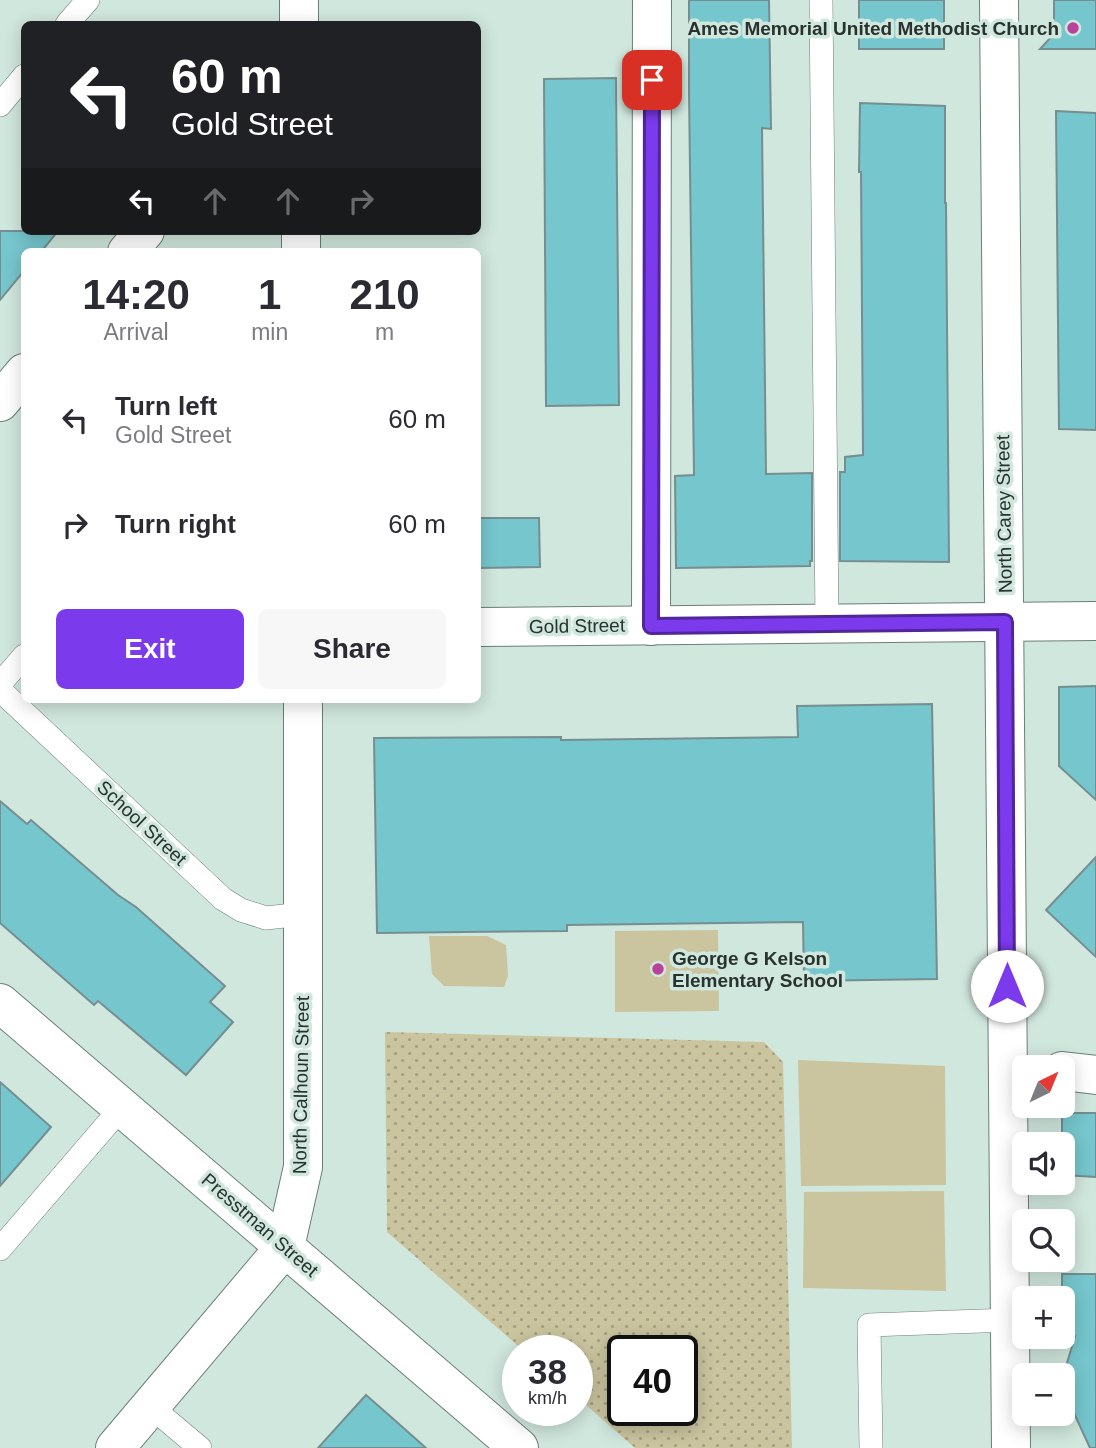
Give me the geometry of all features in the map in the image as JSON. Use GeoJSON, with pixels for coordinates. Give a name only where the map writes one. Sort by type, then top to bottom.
{"type":"FeatureCollection","features":[{"type":"Feature","properties":{"kind":"street"},"geometry":{"type":"LineString","coordinates":[[299,0],[299,21]]}},
{"type":"Feature","properties":{"kind":"street"},"geometry":{"type":"LineString","coordinates":[[651,626],[652,0]]}},
{"type":"Feature","properties":{"kind":"street","name":"North Carey Street"},"geometry":{"type":"LineString","coordinates":[[999,0],[1005,622],[1019,1055]]}},
{"type":"Feature","properties":{"kind":"street"},"geometry":{"type":"LineString","coordinates":[[0,402],[21,377]]}},
{"type":"Feature","properties":{"kind":"street","name":"Gold Street"},"geometry":{"type":"LineString","coordinates":[[481,627],[1096,621]]}},
{"type":"Feature","properties":{"kind":"street","name":"North Calhoun Street"},"geometry":{"type":"LineString","coordinates":[[115,1448],[285,1247],[303,1167],[303,703]]}},
{"type":"Feature","properties":{"kind":"street","name":"Presstman Street"},"geometry":{"type":"LineString","coordinates":[[0,1003],[519,1448]]}},
{"type":"Feature","properties":{"kind":"street"},"geometry":{"type":"LineString","coordinates":[[1075,1073],[1096,1075]]}},
{"type":"Feature","properties":{"kind":"street","name":"North Carey Street"},"geometry":{"type":"LineString","coordinates":[[1011,1448],[1010,1320],[1017,1118]]}},
{"type":"Feature","properties":{"kind":"lane"},"geometry":{"type":"LineString","coordinates":[[70,21],[88,0]]}},
{"type":"Feature","properties":{"kind":"lane"},"geometry":{"type":"LineString","coordinates":[[821,0],[827,624]]}},
{"type":"Feature","properties":{"kind":"lane"},"geometry":{"type":"LineString","coordinates":[[0,105],[21,80]]}},
{"type":"Feature","properties":{"kind":"lane"},"geometry":{"type":"LineString","coordinates":[[0,684],[21,660]]}},
{"type":"Feature","properties":{"kind":"lane","name":"School Street"},"geometry":{"type":"LineString","coordinates":[[0,690],[223,899],[241,910],[266,918],[302,914]]}},
{"type":"Feature","properties":{"kind":"lane"},"geometry":{"type":"LineString","coordinates":[[0,1250],[122,1107]]}},
{"type":"Feature","properties":{"kind":"lane"},"geometry":{"type":"LineString","coordinates":[[871,1448],[869,1325],[1010,1320]]}},
{"type":"Feature","properties":{"kind":"lane"},"geometry":{"type":"LineString","coordinates":[[150,1406],[200,1448]]}},
{"type":"Feature","properties":{"kind":"shaded area"},"geometry":{"type":"Polygon","coordinates":[[[718,930],[719,1011],[615,1012],[615,931],[718,930]]]}},
{"type":"Feature","properties":{"kind":"shaded area"},"geometry":{"type":"Polygon","coordinates":[[[429,936],[487,936],[506,945],[508,976],[504,987],[444,986],[432,974],[429,936]]]}},
{"type":"Feature","properties":{"kind":"shaded area"},"geometry":{"type":"Polygon","coordinates":[[[385,1032],[764,1042],[783,1062],[792,1448],[635,1448],[610,1426],[698,1426],[698,1335],[607,1335],[607,1423],[593,1411],[593,1335],[506,1335],[387,1232],[385,1032]]]}},
{"type":"Feature","properties":{"kind":"shaded area"},"geometry":{"type":"Polygon","coordinates":[[[798,1060],[945,1066],[946,1185],[801,1186],[798,1060]]]}},
{"type":"Feature","properties":{"kind":"shaded area"},"geometry":{"type":"Polygon","coordinates":[[[944,1191],[946,1291],[803,1288],[804,1192],[944,1191]]]}},
{"type":"Feature","properties":{"kind":"building"},"geometry":{"type":"Polygon","coordinates":[[[689,0],[769,0],[771,129],[762,128],[766,474],[812,473],[810,566],[676,568],[675,476],[694,475],[689,0]]]}},
{"type":"Feature","properties":{"kind":"building"},"geometry":{"type":"Polygon","coordinates":[[[859,0],[944,0],[944,49],[859,49],[859,0]]]}},
{"type":"Feature","properties":{"kind":"building","name":"Ames Memorial United Methodist Church"},"geometry":{"type":"Polygon","coordinates":[[[1054,0],[1096,0],[1096,49],[1040,49],[1054,34],[1050,30],[1054,26],[1054,0]]]}},
{"type":"Feature","properties":{"kind":"building"},"geometry":{"type":"Polygon","coordinates":[[[616,78],[619,405],[546,406],[544,79],[616,78]]]}},
{"type":"Feature","properties":{"kind":"building"},"geometry":{"type":"Polygon","coordinates":[[[860,103],[945,106],[949,562],[840,561],[840,472],[845,472],[845,457],[863,455],[860,103]]]}},
{"type":"Feature","properties":{"kind":"building"},"geometry":{"type":"Polygon","coordinates":[[[1056,111],[1096,113],[1096,430],[1059,429],[1056,111]]]}},
{"type":"Feature","properties":{"kind":"building"},"geometry":{"type":"Polygon","coordinates":[[[0,231],[21,231],[21,235],[55,235],[44,248],[21,248],[21,275],[0,300],[0,231]]]}},
{"type":"Feature","properties":{"kind":"building"},"geometry":{"type":"Polygon","coordinates":[[[481,518],[539,518],[540,567],[481,568],[481,518]]]}},
{"type":"Feature","properties":{"kind":"building"},"geometry":{"type":"Polygon","coordinates":[[[1096,686],[1096,800],[1059,766],[1059,687],[1096,686]]]}},
{"type":"Feature","properties":{"kind":"building"},"geometry":{"type":"Polygon","coordinates":[[[932,704],[937,979],[804,981],[803,922],[567,925],[567,931],[377,933],[374,738],[561,737],[561,740],[798,737],[797,706],[932,704]]]}},
{"type":"Feature","properties":{"kind":"building"},"geometry":{"type":"Polygon","coordinates":[[[0,801],[27,824],[31,820],[118,895],[136,907],[225,986],[210,1002],[233,1022],[186,1075],[98,1001],[94,1005],[0,923],[0,801]]]}},
{"type":"Feature","properties":{"kind":"building"},"geometry":{"type":"Polygon","coordinates":[[[1096,857],[1096,957],[1046,910],[1096,857]]]}},
{"type":"Feature","properties":{"kind":"building"},"geometry":{"type":"Polygon","coordinates":[[[0,1082],[51,1127],[0,1186],[0,1082]]]}},
{"type":"Feature","properties":{"kind":"building"},"geometry":{"type":"Polygon","coordinates":[[[1075,1113],[1096,1113],[1096,1177],[1075,1176],[1075,1132],[1062,1132],[1062,1118],[1075,1118],[1075,1113]]]}},
{"type":"Feature","properties":{"kind":"building"},"geometry":{"type":"Polygon","coordinates":[[[1062,1274],[1096,1274],[1096,1448],[1090,1448],[1075,1415],[1075,1363],[1067,1363],[1071,1349],[1075,1349],[1075,1286],[1062,1286],[1062,1274]]]}},
{"type":"Feature","properties":{"kind":"building"},"geometry":{"type":"Polygon","coordinates":[[[366,1395],[390,1416],[426,1448],[318,1448],[366,1395]]]}},
{"type":"Feature","properties":{"kind":"place","name":"Ames Memorial United Methodist Church"},"geometry":{"type":"Point","coordinates":[1073,28]}},
{"type":"Feature","properties":{"kind":"place","name":"George G Kelson Elementary School"},"geometry":{"type":"Point","coordinates":[658,969]}},
{"type":"Feature","properties":{"kind":"route"},"geometry":{"type":"LineString","coordinates":[[652,80],[651,626],[1005,622],[1007,986]]}}]}
